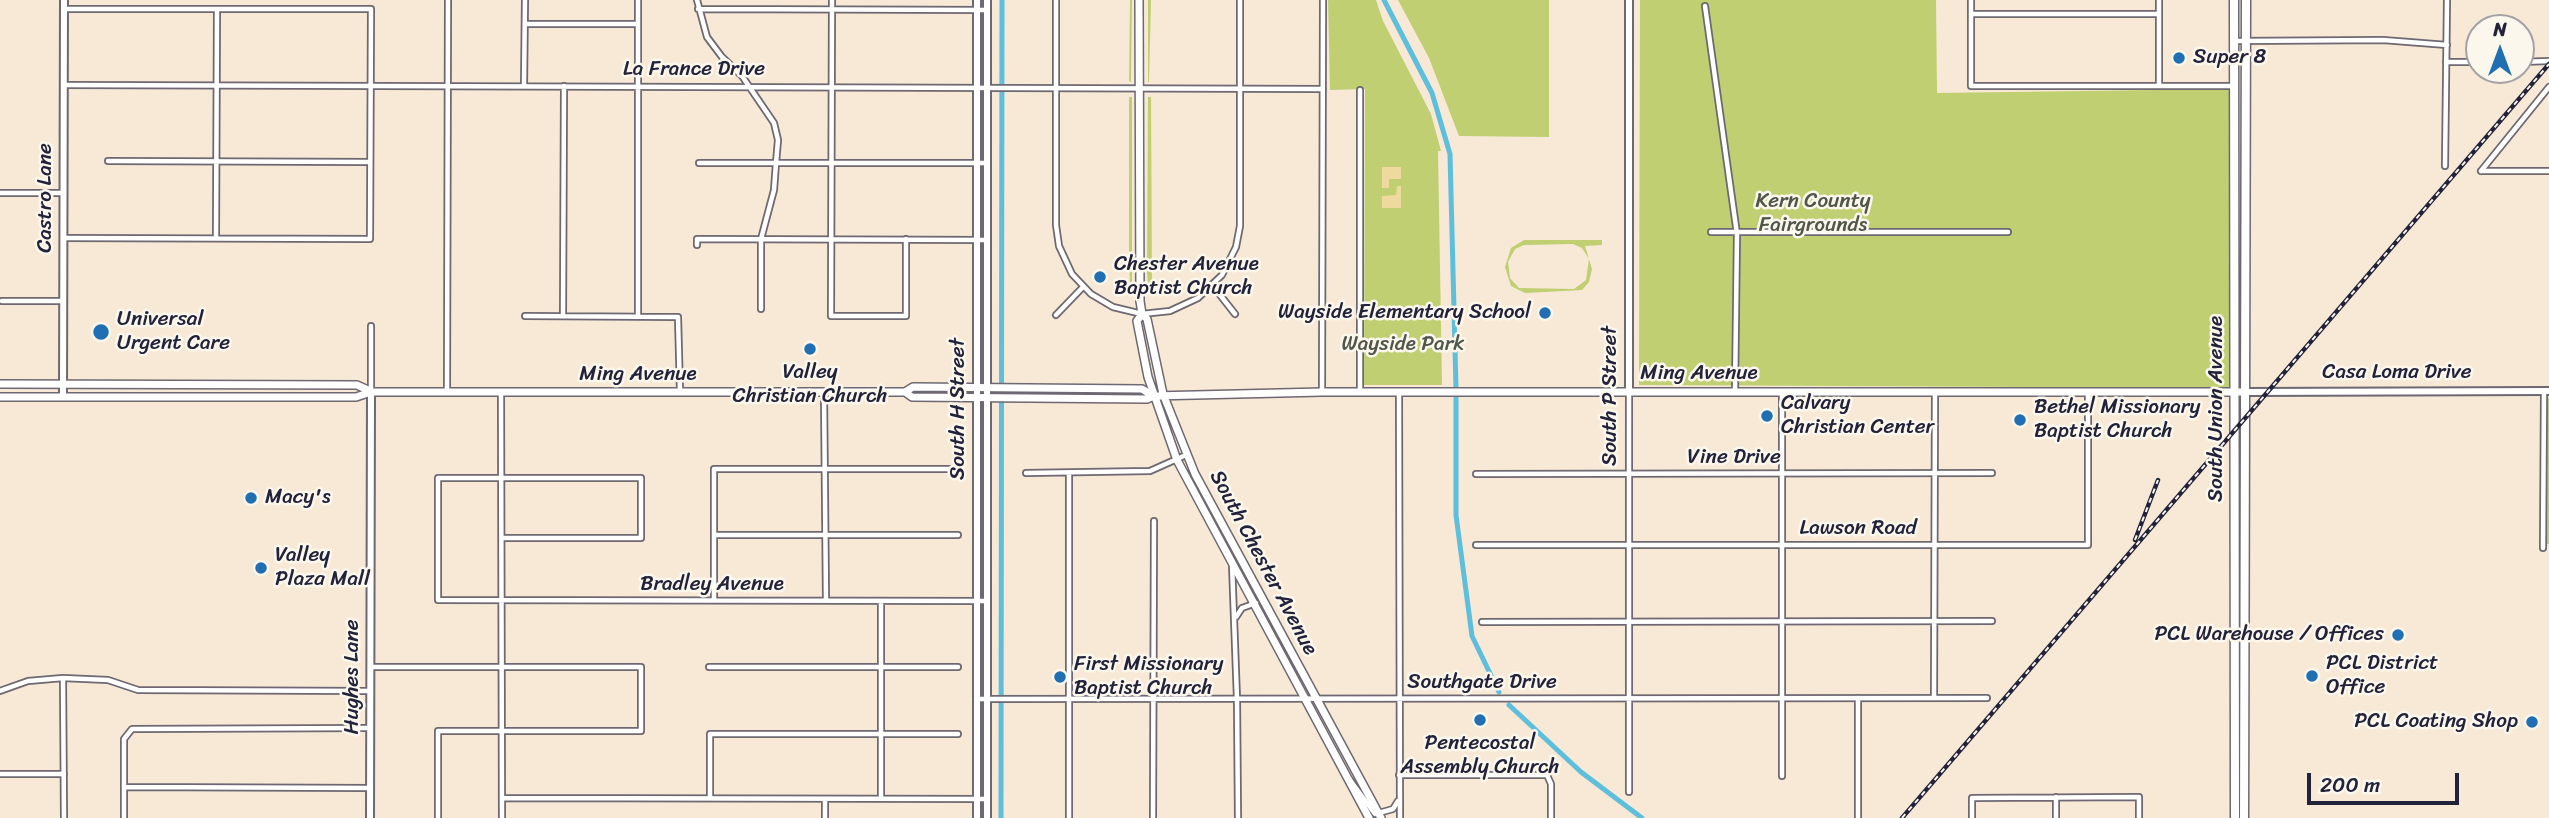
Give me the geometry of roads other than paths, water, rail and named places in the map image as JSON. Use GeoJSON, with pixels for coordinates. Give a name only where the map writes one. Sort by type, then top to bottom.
{"type":"FeatureCollection","features":[{"type":"Feature","properties":{"kind":"main road","name":"South Chester Avenue"},"geometry":{"type":"LineString","coordinates":[[1139,0],[1142,314],[1138,321],[1153,396],[1177,460],[1369,818]]}},
{"type":"Feature","properties":{"kind":"main road","name":"South Union Avenue"},"geometry":{"type":"LineString","coordinates":[[2234,0],[2235,818]]}},
{"type":"Feature","properties":{"kind":"main road","name":"South Union Avenue"},"geometry":{"type":"LineString","coordinates":[[2244,816],[2246,0]]}},
{"type":"Feature","properties":{"kind":"main road","name":"South Chester Avenue"},"geometry":{"type":"LineString","coordinates":[[1142,314],[1147,319],[1164,396],[1186,456],[1380,816]]}},
{"type":"Feature","properties":{"kind":"main road","name":"Ming Avenue"},"geometry":{"type":"LineString","coordinates":[[0,384],[357,385],[370,392]]}},
{"type":"Feature","properties":{"kind":"main road"},"geometry":{"type":"LineString","coordinates":[[147,396],[169,391],[174,385]]}},
{"type":"Feature","properties":{"kind":"main road"},"geometry":{"type":"LineString","coordinates":[[263,397],[287,392],[291,385]]}},
{"type":"Feature","properties":{"kind":"main road","name":"Ming Avenue"},"geometry":{"type":"LineString","coordinates":[[0,397],[356,397],[370,392],[905,392],[913,387],[1142,389],[1153,396]]}},
{"type":"Feature","properties":{"kind":"main road","name":"Ming Avenue"},"geometry":{"type":"LineString","coordinates":[[905,392],[912,397],[1147,399],[1153,396],[1322,392],[2246,391]]}},
{"type":"Feature","properties":{"kind":"main road"},"geometry":{"type":"LineString","coordinates":[[2235,484],[2239,491],[2240,535],[2244,537]]}},
{"type":"Feature","properties":{"kind":"main road"},"geometry":{"type":"LineString","coordinates":[[2235,547],[2240,559],[2244,600]]}},
{"type":"Feature","properties":{"kind":"main road"},"geometry":{"type":"LineString","coordinates":[[2235,609],[2239,613],[2239,647],[2244,657]]}},
{"type":"Feature","properties":{"kind":"main road"},"geometry":{"type":"LineString","coordinates":[[2235,671],[2239,676],[2244,707]]}},
{"type":"Feature","properties":{"kind":"main road"},"geometry":{"type":"LineString","coordinates":[[2235,718],[2239,723],[2239,757],[2244,760]]}},
{"type":"Feature","properties":{"kind":"main road"},"geometry":{"type":"LineString","coordinates":[[2235,763],[2239,768],[2239,807],[2244,816]]}},
{"type":"Feature","properties":{"kind":"street","name":"Castro Lane"},"geometry":{"type":"LineString","coordinates":[[63,396],[64,0]]}},
{"type":"Feature","properties":{"kind":"street"},"geometry":{"type":"LineString","coordinates":[[447,392],[448,0]]}},
{"type":"Feature","properties":{"kind":"street"},"geometry":{"type":"LineString","coordinates":[[524,86],[525,0]]}},
{"type":"Feature","properties":{"kind":"street"},"geometry":{"type":"LineString","coordinates":[[638,0],[638,315]]}},
{"type":"Feature","properties":{"kind":"street"},"geometry":{"type":"LineString","coordinates":[[697,0],[708,37],[749,86],[774,122],[778,140],[774,190],[761,239],[761,309]]}},
{"type":"Feature","properties":{"kind":"street"},"geometry":{"type":"LineString","coordinates":[[832,0],[831,316],[906,316],[906,239]]}},
{"type":"Feature","properties":{"kind":"street","name":"South H Street"},"geometry":{"type":"LineString","coordinates":[[977,0],[977,818]]}},
{"type":"Feature","properties":{"kind":"street","name":"South H Street"},"geometry":{"type":"LineString","coordinates":[[987,0],[987,312],[990,398],[987,818]]}},
{"type":"Feature","properties":{"kind":"street"},"geometry":{"type":"LineString","coordinates":[[1056,0],[1056,235],[1067,265],[1083,287],[1109,305],[1142,314],[1181,307],[1213,286],[1228,266],[1239,236],[1240,0]]}},
{"type":"Feature","properties":{"kind":"street"},"geometry":{"type":"LineString","coordinates":[[1322,392],[1323,0]]}},
{"type":"Feature","properties":{"kind":"street","name":"South P Street"},"geometry":{"type":"LineString","coordinates":[[1629,0],[1629,792]]}},
{"type":"Feature","properties":{"kind":"street"},"geometry":{"type":"LineString","coordinates":[[1971,0],[1971,86],[2234,86]]}},
{"type":"Feature","properties":{"kind":"street"},"geometry":{"type":"LineString","coordinates":[[2159,0],[2159,86]]}},
{"type":"Feature","properties":{"kind":"street"},"geometry":{"type":"LineString","coordinates":[[2445,166],[2447,0]]}},
{"type":"Feature","properties":{"kind":"street"},"geometry":{"type":"LineString","coordinates":[[1705,6],[1737,234],[1735,392]]}},
{"type":"Feature","properties":{"kind":"street"},"geometry":{"type":"LineString","coordinates":[[64,9],[371,9],[370,239],[64,238]]}},
{"type":"Feature","properties":{"kind":"street"},"geometry":{"type":"LineString","coordinates":[[216,239],[217,9]]}},
{"type":"Feature","properties":{"kind":"street"},"geometry":{"type":"LineString","coordinates":[[698,9],[987,10]]}},
{"type":"Feature","properties":{"kind":"street"},"geometry":{"type":"LineString","coordinates":[[1971,14],[2159,14]]}},
{"type":"Feature","properties":{"kind":"street"},"geometry":{"type":"LineString","coordinates":[[525,24],[638,24]]}},
{"type":"Feature","properties":{"kind":"street"},"geometry":{"type":"LineString","coordinates":[[2234,41],[2383,40],[2447,45]]}},
{"type":"Feature","properties":{"kind":"street"},"geometry":{"type":"LineString","coordinates":[[2446,62],[2465,62]]}},
{"type":"Feature","properties":{"kind":"street","name":"La France Drive"},"geometry":{"type":"LineString","coordinates":[[64,85],[1323,89]]}},
{"type":"Feature","properties":{"kind":"street"},"geometry":{"type":"LineString","coordinates":[[563,316],[564,86]]}},
{"type":"Feature","properties":{"kind":"street"},"geometry":{"type":"LineString","coordinates":[[2549,86],[2480,171],[2549,171]]}},
{"type":"Feature","properties":{"kind":"street"},"geometry":{"type":"LineString","coordinates":[[1360,90],[1360,392]]}},
{"type":"Feature","properties":{"kind":"street"},"geometry":{"type":"LineString","coordinates":[[108,161],[370,162]]}},
{"type":"Feature","properties":{"kind":"street"},"geometry":{"type":"LineString","coordinates":[[699,163],[986,163]]}},
{"type":"Feature","properties":{"kind":"street"},"geometry":{"type":"LineString","coordinates":[[0,193],[64,193]]}},
{"type":"Feature","properties":{"kind":"street"},"geometry":{"type":"LineString","coordinates":[[1711,232],[2008,232]]}},
{"type":"Feature","properties":{"kind":"street"},"geometry":{"type":"LineString","coordinates":[[697,245],[697,239],[987,240]]}},
{"type":"Feature","properties":{"kind":"street"},"geometry":{"type":"LineString","coordinates":[[976,277],[983,285],[987,312]]}},
{"type":"Feature","properties":{"kind":"street"},"geometry":{"type":"LineString","coordinates":[[1213,286],[1236,314]]}},
{"type":"Feature","properties":{"kind":"street"},"geometry":{"type":"LineString","coordinates":[[1056,315],[1083,287]]}},
{"type":"Feature","properties":{"kind":"street"},"geometry":{"type":"LineString","coordinates":[[2,301],[63,301]]}},
{"type":"Feature","properties":{"kind":"street"},"geometry":{"type":"LineString","coordinates":[[525,316],[678,317],[680,392]]}},
{"type":"Feature","properties":{"kind":"street","name":"Hughes Lane"},"geometry":{"type":"LineString","coordinates":[[370,818],[371,326]]}},
{"type":"Feature","properties":{"kind":"street","name":"Casa Loma Drive"},"geometry":{"type":"LineString","coordinates":[[2246,391],[2547,391]]}},
{"type":"Feature","properties":{"kind":"street"},"geometry":{"type":"LineString","coordinates":[[2543,548],[2547,391]]}},
{"type":"Feature","properties":{"kind":"street"},"geometry":{"type":"LineString","coordinates":[[501,392],[502,818]]}},
{"type":"Feature","properties":{"kind":"street"},"geometry":{"type":"LineString","coordinates":[[824,392],[825,600]]}},
{"type":"Feature","properties":{"kind":"street"},"geometry":{"type":"LineString","coordinates":[[1399,392],[1400,818]]}},
{"type":"Feature","properties":{"kind":"street"},"geometry":{"type":"LineString","coordinates":[[1782,392],[1782,776]]}},
{"type":"Feature","properties":{"kind":"street"},"geometry":{"type":"LineString","coordinates":[[1934,698],[1935,392]]}},
{"type":"Feature","properties":{"kind":"street","name":"Lawson Road"},"geometry":{"type":"LineString","coordinates":[[1476,545],[2088,545],[2088,392]]}},
{"type":"Feature","properties":{"kind":"street"},"geometry":{"type":"LineString","coordinates":[[1026,473],[1150,471],[1186,456]]}},
{"type":"Feature","properties":{"kind":"street"},"geometry":{"type":"LineString","coordinates":[[714,600],[714,469],[958,469]]}},
{"type":"Feature","properties":{"kind":"street"},"geometry":{"type":"LineString","coordinates":[[1069,472],[1069,818]]}},
{"type":"Feature","properties":{"kind":"street","name":"Vine Drive"},"geometry":{"type":"LineString","coordinates":[[1476,474],[1992,473]]}},
{"type":"Feature","properties":{"kind":"street","name":"Bradley Avenue"},"geometry":{"type":"LineString","coordinates":[[502,478],[438,478],[438,600],[987,601]]}},
{"type":"Feature","properties":{"kind":"street"},"geometry":{"type":"LineString","coordinates":[[502,478],[641,478],[641,538],[502,538]]}},
{"type":"Feature","properties":{"kind":"street"},"geometry":{"type":"LineString","coordinates":[[1153,818],[1154,521]]}},
{"type":"Feature","properties":{"kind":"street"},"geometry":{"type":"LineString","coordinates":[[714,535],[958,535]]}},
{"type":"Feature","properties":{"kind":"street"},"geometry":{"type":"LineString","coordinates":[[1232,563],[1238,818]]}},
{"type":"Feature","properties":{"kind":"street"},"geometry":{"type":"LineString","coordinates":[[1234,625],[1237,614],[1263,600]]}},
{"type":"Feature","properties":{"kind":"street"},"geometry":{"type":"LineString","coordinates":[[881,601],[881,799]]}},
{"type":"Feature","properties":{"kind":"street"},"geometry":{"type":"LineString","coordinates":[[1482,622],[1992,621]]}},
{"type":"Feature","properties":{"kind":"street"},"geometry":{"type":"LineString","coordinates":[[370,667],[641,667],[641,731],[438,731],[438,818]]}},
{"type":"Feature","properties":{"kind":"street"},"geometry":{"type":"LineString","coordinates":[[709,667],[958,667]]}},
{"type":"Feature","properties":{"kind":"street"},"geometry":{"type":"LineString","coordinates":[[0,691],[28,681],[63,678],[108,680],[138,690],[370,691]]}},
{"type":"Feature","properties":{"kind":"street"},"geometry":{"type":"LineString","coordinates":[[63,678],[64,818]]}},
{"type":"Feature","properties":{"kind":"street"},"geometry":{"type":"LineString","coordinates":[[1858,698],[1858,818]]}},
{"type":"Feature","properties":{"kind":"street","name":"Southgate Drive"},"geometry":{"type":"LineString","coordinates":[[976,699],[1987,698]]}},
{"type":"Feature","properties":{"kind":"street"},"geometry":{"type":"LineString","coordinates":[[124,818],[124,739],[128,732],[136,728],[370,728]]}},
{"type":"Feature","properties":{"kind":"street"},"geometry":{"type":"LineString","coordinates":[[710,798],[710,734],[958,734]]}},
{"type":"Feature","properties":{"kind":"street"},"geometry":{"type":"LineString","coordinates":[[0,774],[64,774]]}},
{"type":"Feature","properties":{"kind":"street"},"geometry":{"type":"LineString","coordinates":[[1399,775],[1543,774],[1550,778],[1552,818]]}},
{"type":"Feature","properties":{"kind":"street"},"geometry":{"type":"LineString","coordinates":[[1348,778],[1360,789],[1373,813],[1380,816],[1393,809],[1399,797]]}},
{"type":"Feature","properties":{"kind":"street"},"geometry":{"type":"LineString","coordinates":[[124,787],[370,788]]}},
{"type":"Feature","properties":{"kind":"street"},"geometry":{"type":"LineString","coordinates":[[1972,818],[1972,797],[2139,797],[2139,818]]}},
{"type":"Feature","properties":{"kind":"street"},"geometry":{"type":"LineString","coordinates":[[2056,797],[2056,818]]}},
{"type":"Feature","properties":{"kind":"street"},"geometry":{"type":"LineString","coordinates":[[502,798],[987,799]]}},
{"type":"Feature","properties":{"kind":"street"},"geometry":{"type":"LineString","coordinates":[[825,799],[825,818]]}},
{"type":"Feature","properties":{"kind":"waterway"},"geometry":{"type":"LineString","coordinates":[[1001,818],[1002,0]]}},
{"type":"Feature","properties":{"kind":"waterway"},"geometry":{"type":"LineString","coordinates":[[1384,0],[1432,93],[1450,154],[1456,388]]}},
{"type":"Feature","properties":{"kind":"waterway"},"geometry":{"type":"LineString","coordinates":[[1456,397],[1456,515],[1472,636],[1499,692]]}},
{"type":"Feature","properties":{"kind":"waterway"},"geometry":{"type":"LineString","coordinates":[[1509,705],[1581,772],[1642,818]]}},
{"type":"Feature","properties":{"kind":"railway"},"geometry":{"type":"LineString","coordinates":[[1902,818],[2549,64]]}},
{"type":"Feature","properties":{"kind":"railway"},"geometry":{"type":"LineString","coordinates":[[2135,540],[2158,480]]}},
{"type":"Feature","properties":{"kind":"place","name":"Super 8"},"geometry":{"type":"Point","coordinates":[2179,58]}},
{"type":"Feature","properties":{"kind":"place","name":"Chester Avenue Baptist Church"},"geometry":{"type":"Point","coordinates":[1100,277]}},
{"type":"Feature","properties":{"kind":"place","name":"Wayside Elementary School"},"geometry":{"type":"Point","coordinates":[1545,313]}},
{"type":"Feature","properties":{"kind":"place","name":"Universal Urgent Care"},"geometry":{"type":"Point","coordinates":[101,332]}},
{"type":"Feature","properties":{"kind":"place","name":"Valley Christian Church"},"geometry":{"type":"Point","coordinates":[810,349]}},
{"type":"Feature","properties":{"kind":"place","name":"Calvary Christian Center"},"geometry":{"type":"Point","coordinates":[1767,416]}},
{"type":"Feature","properties":{"kind":"place","name":"Bethel Missionary Baptist Church"},"geometry":{"type":"Point","coordinates":[2020,420]}},
{"type":"Feature","properties":{"kind":"place","name":"Macy's"},"geometry":{"type":"Point","coordinates":[251,498]}},
{"type":"Feature","properties":{"kind":"place","name":"Valley Plaza Mall"},"geometry":{"type":"Point","coordinates":[261,568]}},
{"type":"Feature","properties":{"kind":"place","name":"PCL Warehouse / Offices"},"geometry":{"type":"Point","coordinates":[2398,635]}},
{"type":"Feature","properties":{"kind":"place","name":"PCL District Office"},"geometry":{"type":"Point","coordinates":[2312,676]}},
{"type":"Feature","properties":{"kind":"place","name":"First Missionary Baptist Church"},"geometry":{"type":"Point","coordinates":[1060,677]}},
{"type":"Feature","properties":{"kind":"place","name":"Pentecostal Assembly Church"},"geometry":{"type":"Point","coordinates":[1480,720]}},
{"type":"Feature","properties":{"kind":"place","name":"PCL Coating Shop"},"geometry":{"type":"Point","coordinates":[2532,722]}},
{"type":"Feature","properties":{"kind":"park label","name":"Kern County Fairgrounds"},"geometry":{"type":"Point","coordinates":[1813,214]}},
{"type":"Feature","properties":{"kind":"park label","name":"Wayside Park"},"geometry":{"type":"Point","coordinates":[1403,345]}}]}
